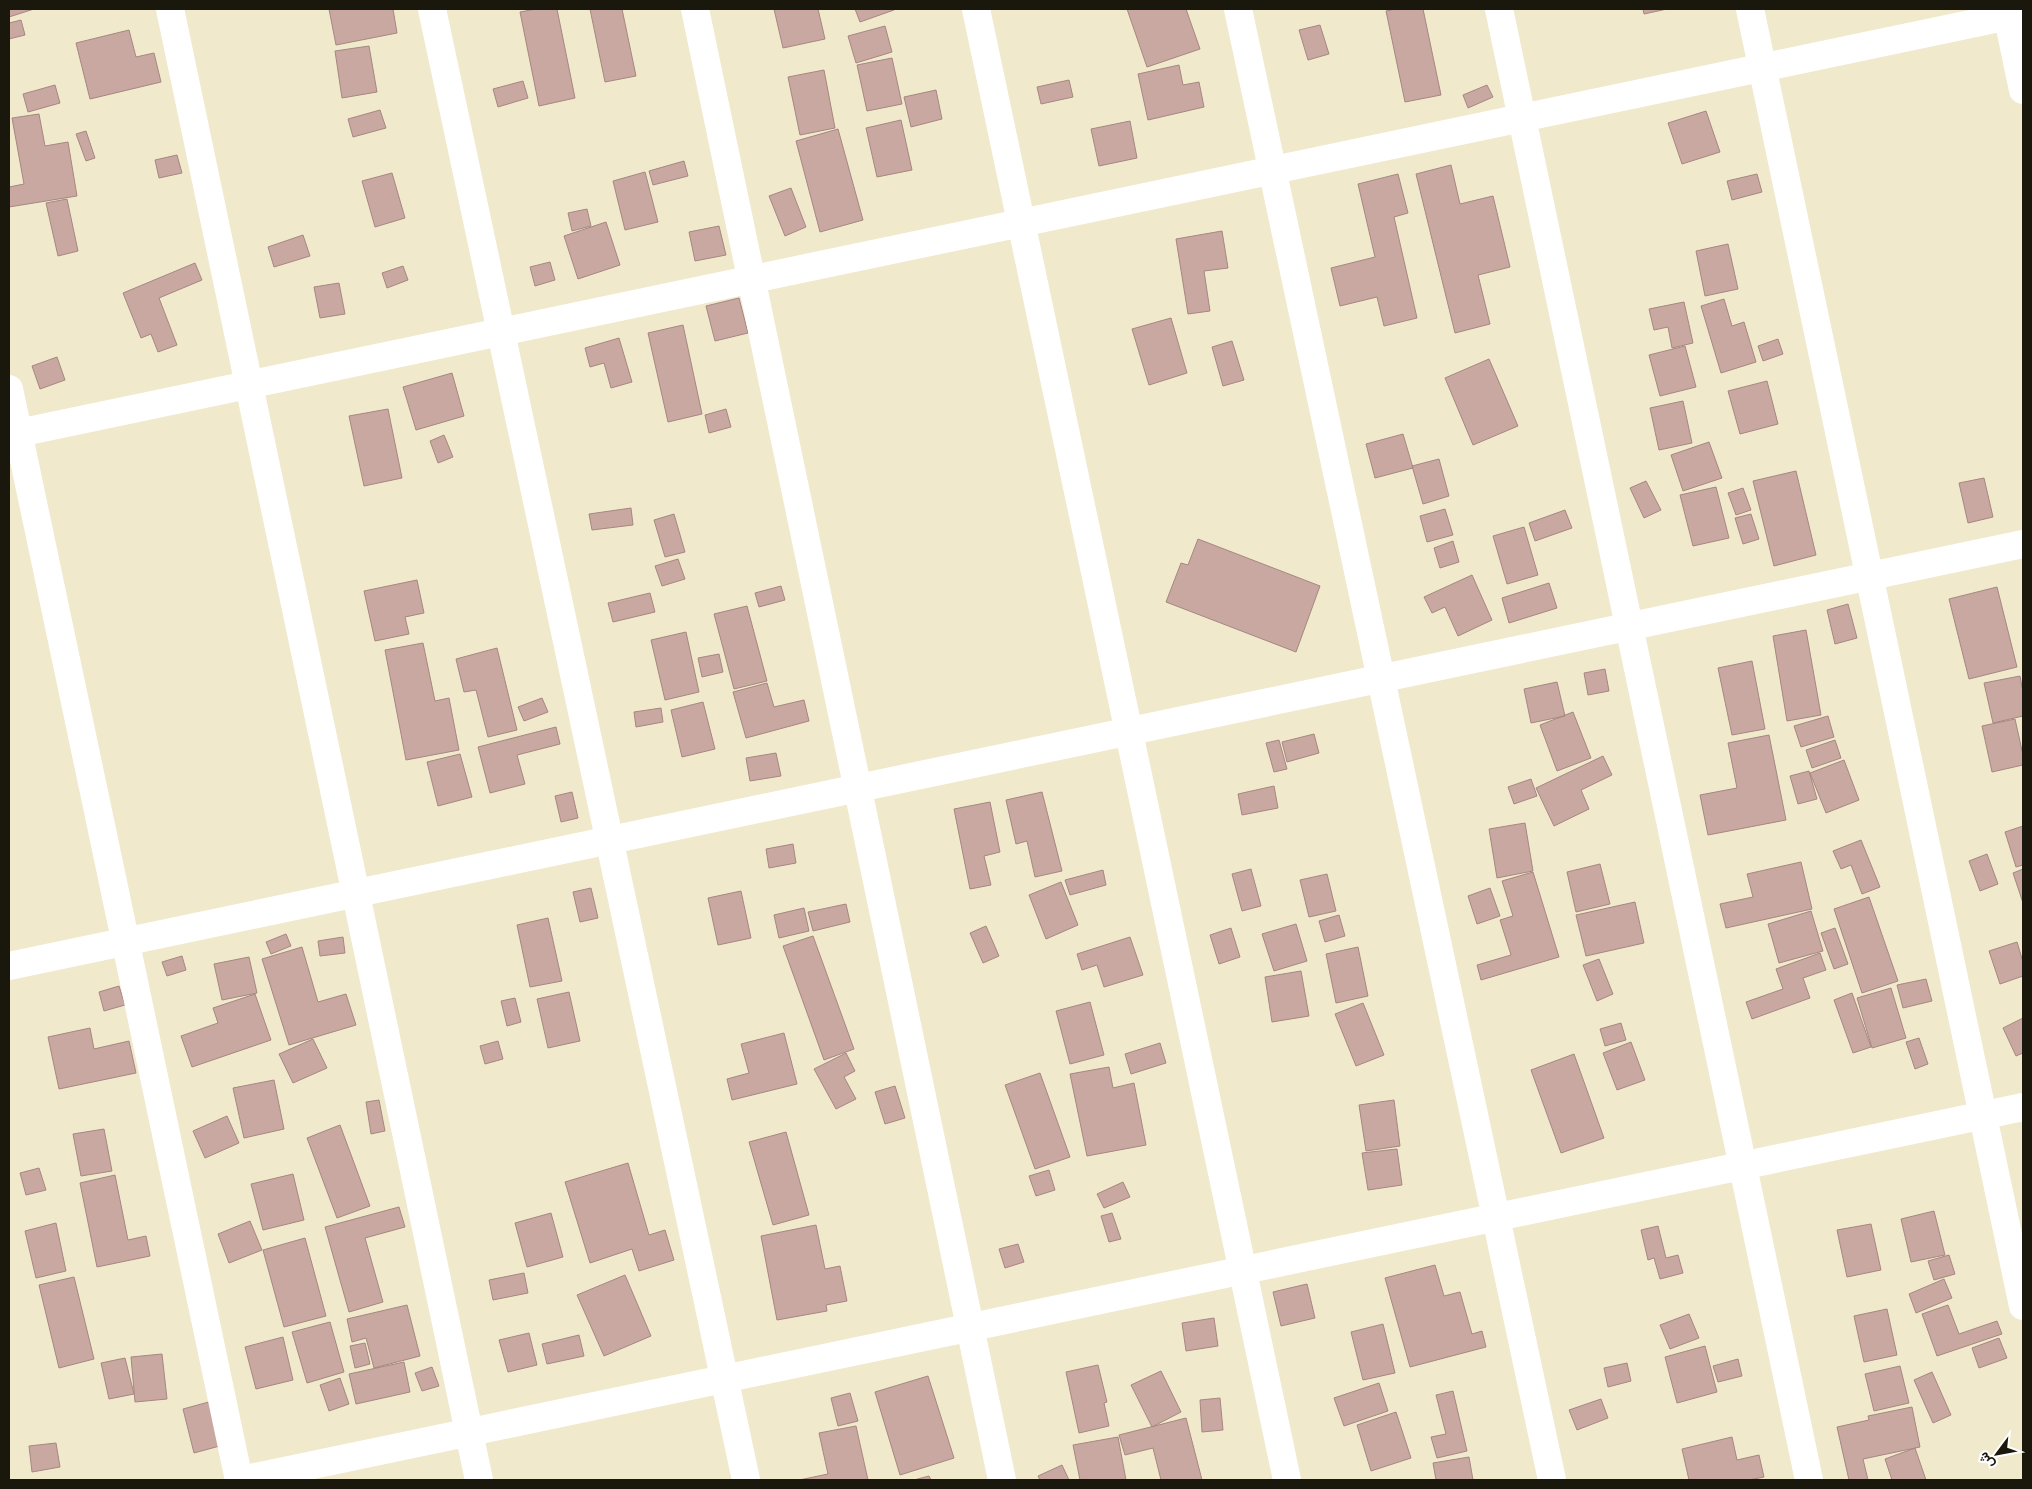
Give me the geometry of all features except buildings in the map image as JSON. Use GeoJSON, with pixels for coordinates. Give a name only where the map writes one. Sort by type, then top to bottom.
{"type":"FeatureCollection","features":[{"type":"Feature","properties":{"kind":"street"},"geometry":{"type":"LineString","coordinates":[[170,9],[479,1480]]}},
{"type":"Feature","properties":{"kind":"street"},"geometry":{"type":"LineString","coordinates":[[432,9],[746,1480]]}},
{"type":"Feature","properties":{"kind":"street"},"geometry":{"type":"LineString","coordinates":[[695,9],[1002,1480]]}},
{"type":"Feature","properties":{"kind":"street"},"geometry":{"type":"LineString","coordinates":[[976,9],[1287,1480]]}},
{"type":"Feature","properties":{"kind":"street"},"geometry":{"type":"LineString","coordinates":[[1238,9],[1552,1480]]}},
{"type":"Feature","properties":{"kind":"street"},"geometry":{"type":"LineString","coordinates":[[1499,9],[1809,1480]]}},
{"type":"Feature","properties":{"kind":"street"},"geometry":{"type":"LineString","coordinates":[[1750,9],[2023,1306]]}},
{"type":"Feature","properties":{"kind":"street"},"geometry":{"type":"LineString","coordinates":[[13,434],[1762,68],[2012,13],[2023,90]]}},
{"type":"Feature","properties":{"kind":"street"},"geometry":{"type":"LineString","coordinates":[[9,389],[13,434],[126,941],[240,1480],[2023,1107]]}},
{"type":"Feature","properties":{"kind":"street"},"geometry":{"type":"LineString","coordinates":[[9,966],[2023,544]]}}]}
